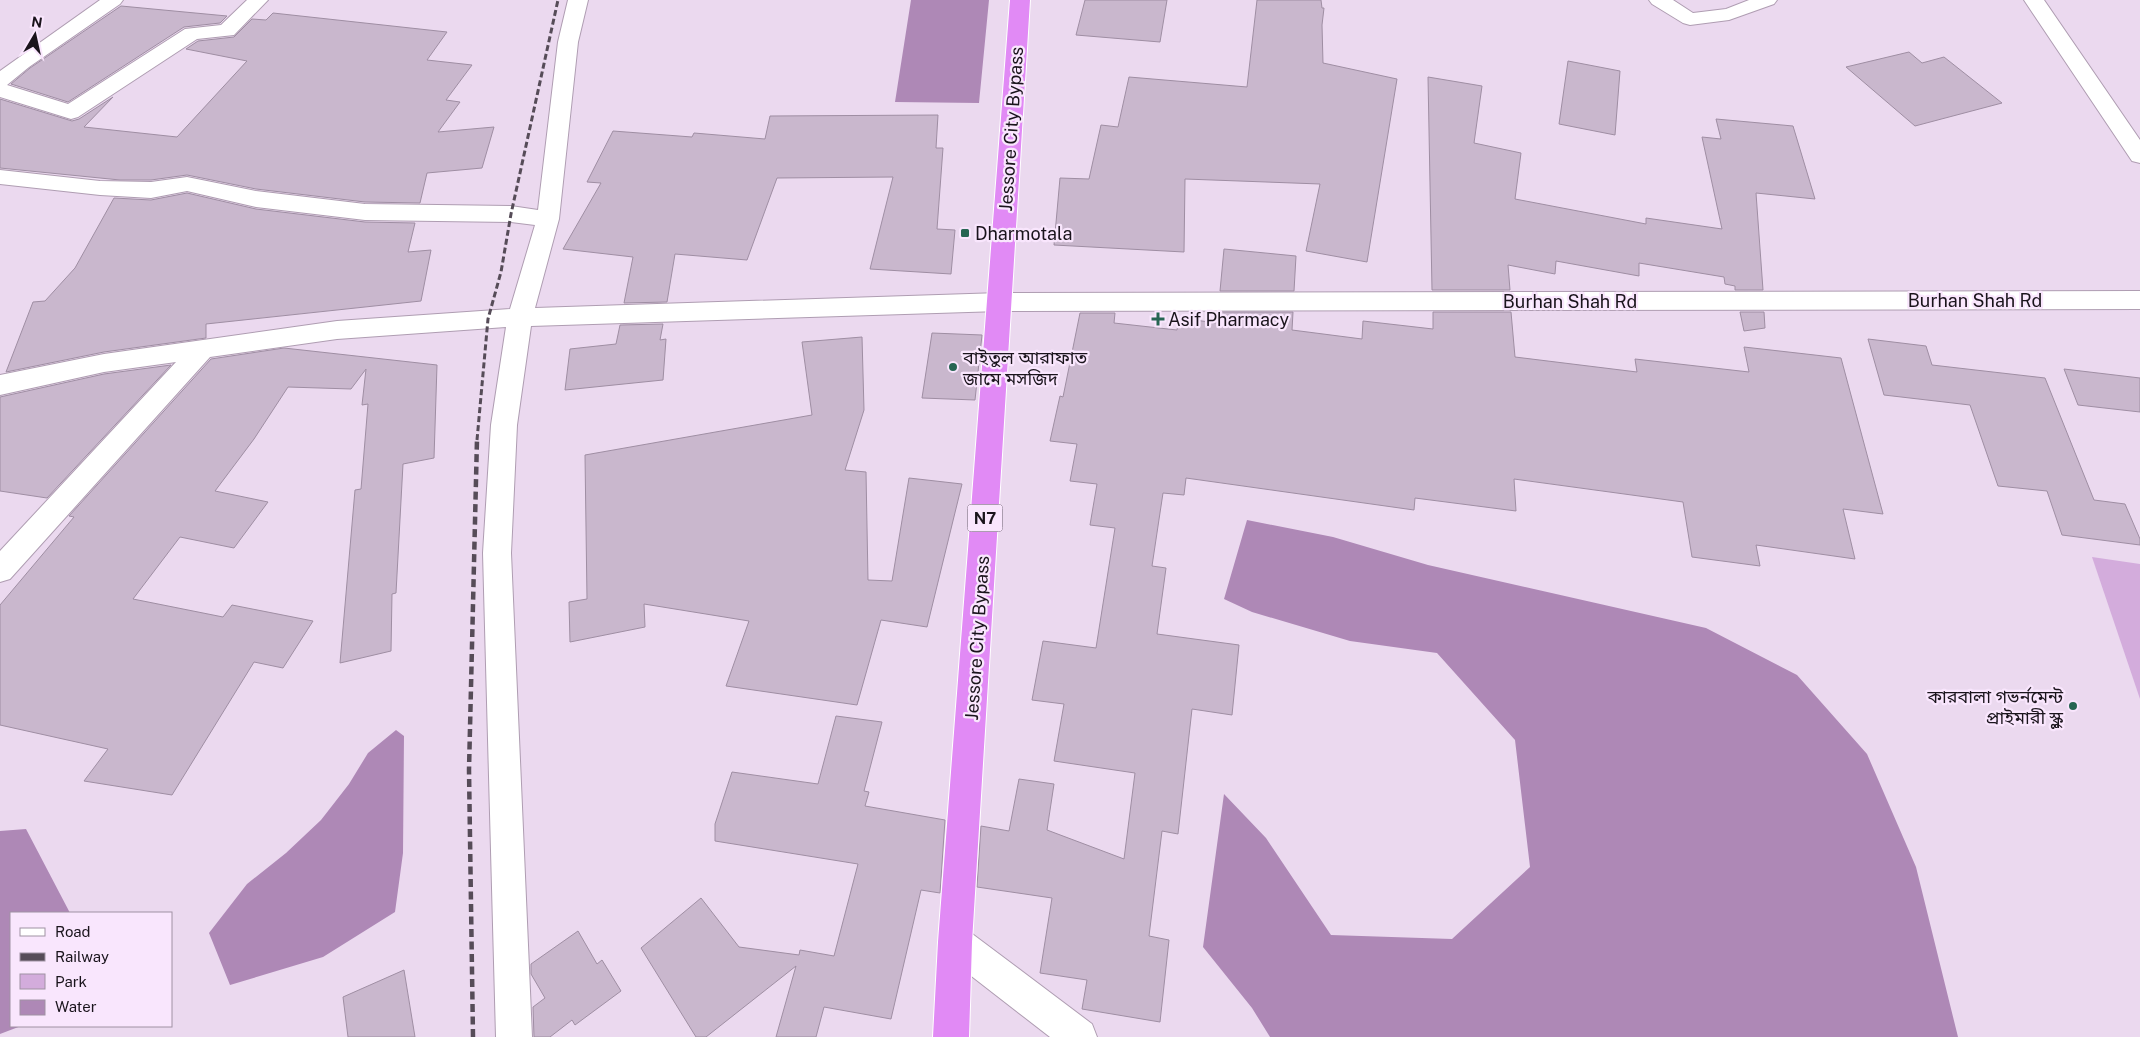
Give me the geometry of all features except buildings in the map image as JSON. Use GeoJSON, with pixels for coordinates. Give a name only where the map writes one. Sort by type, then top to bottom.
{"type":"FeatureCollection","features":[{"type":"Feature","properties":{"kind":"highway","name":"Jessore City Bypass"},"geometry":{"type":"LineString","coordinates":[[951,1037],[955,942],[1020,0]]}},
{"type":"Feature","properties":{"kind":"street"},"geometry":{"type":"LineString","coordinates":[[0,81],[22,63],[114,0]]}},
{"type":"Feature","properties":{"kind":"street"},"geometry":{"type":"LineString","coordinates":[[0,90],[71,112],[192,33],[227,31],[258,0]]}},
{"type":"Feature","properties":{"kind":"street"},"geometry":{"type":"LineString","coordinates":[[514,1037],[497,552],[504,425],[520,318],[548,219],[568,42],[578,0]]}},
{"type":"Feature","properties":{"kind":"street"},"geometry":{"type":"LineString","coordinates":[[1659,0],[1690,19],[1729,14],[1767,0]]}},
{"type":"Feature","properties":{"kind":"street"},"geometry":{"type":"LineString","coordinates":[[2034,0],[2140,156]]}},
{"type":"Feature","properties":{"kind":"street"},"geometry":{"type":"LineString","coordinates":[[0,177],[100,188],[143,190],[187,184],[256,199],[365,212],[511,214],[548,219]]}},
{"type":"Feature","properties":{"kind":"street","name":"Burhan Shah Rd"},"geometry":{"type":"LineString","coordinates":[[0,385],[104,363],[337,330],[520,318],[1000,302],[2140,300]]}},
{"type":"Feature","properties":{"kind":"street"},"geometry":{"type":"LineString","coordinates":[[0,570],[203,349]]}},
{"type":"Feature","properties":{"kind":"street"},"geometry":{"type":"LineString","coordinates":[[955,942],[1079,1037]]}},
{"type":"Feature","properties":{"kind":"green space"},"geometry":{"type":"Polygon","coordinates":[[[2092,557],[2140,564],[2140,699],[2092,557]]]}},
{"type":"Feature","properties":{"kind":"water"},"geometry":{"type":"Polygon","coordinates":[[[911,0],[989,0],[979,103],[895,102],[911,0]]]}},
{"type":"Feature","properties":{"kind":"water"},"geometry":{"type":"Polygon","coordinates":[[[1247,520],[1333,537],[1428,565],[1706,628],[1797,675],[1867,754],[1916,867],[1958,1037],[1270,1037],[1252,1008],[1203,947],[1224,794],[1266,838],[1331,935],[1452,939],[1530,867],[1515,740],[1437,653],[1350,641],[1252,612],[1224,599],[1247,520]]]}},
{"type":"Feature","properties":{"kind":"water"},"geometry":{"type":"Polygon","coordinates":[[[396,730],[404,736],[403,853],[395,912],[323,957],[230,985],[209,933],[247,884],[286,853],[321,820],[349,784],[368,753],[396,730]]]}},
{"type":"Feature","properties":{"kind":"water"},"geometry":{"type":"Polygon","coordinates":[[[26,829],[69,912],[10,912],[10,1027],[18,1027],[0,1034],[0,831],[26,829]]]}},
{"type":"Feature","properties":{"kind":"railway"},"geometry":{"type":"LineString","coordinates":[[477,440],[488,319],[501,272],[511,214],[558,0]]}},
{"type":"Feature","properties":{"kind":"railway"},"geometry":{"type":"LineString","coordinates":[[473,1037],[469,770],[477,439]]}},
{"type":"Feature","properties":{"kind":"place","name":"Dharmotala"},"geometry":{"type":"Point","coordinates":[965,233]}},
{"type":"Feature","properties":{"kind":"place","name":"Asif Pharmacy"},"geometry":{"type":"Point","coordinates":[1158,319]}},
{"type":"Feature","properties":{"kind":"place","name":"বাইতুল আরাফাত জামে মসজিদ"},"geometry":{"type":"Point","coordinates":[953,367]}},
{"type":"Feature","properties":{"kind":"place","name":"কারবালা গভর্নমেন্ট প্রাইমারী স্কুল"},"geometry":{"type":"Point","coordinates":[2073,706]}}]}
